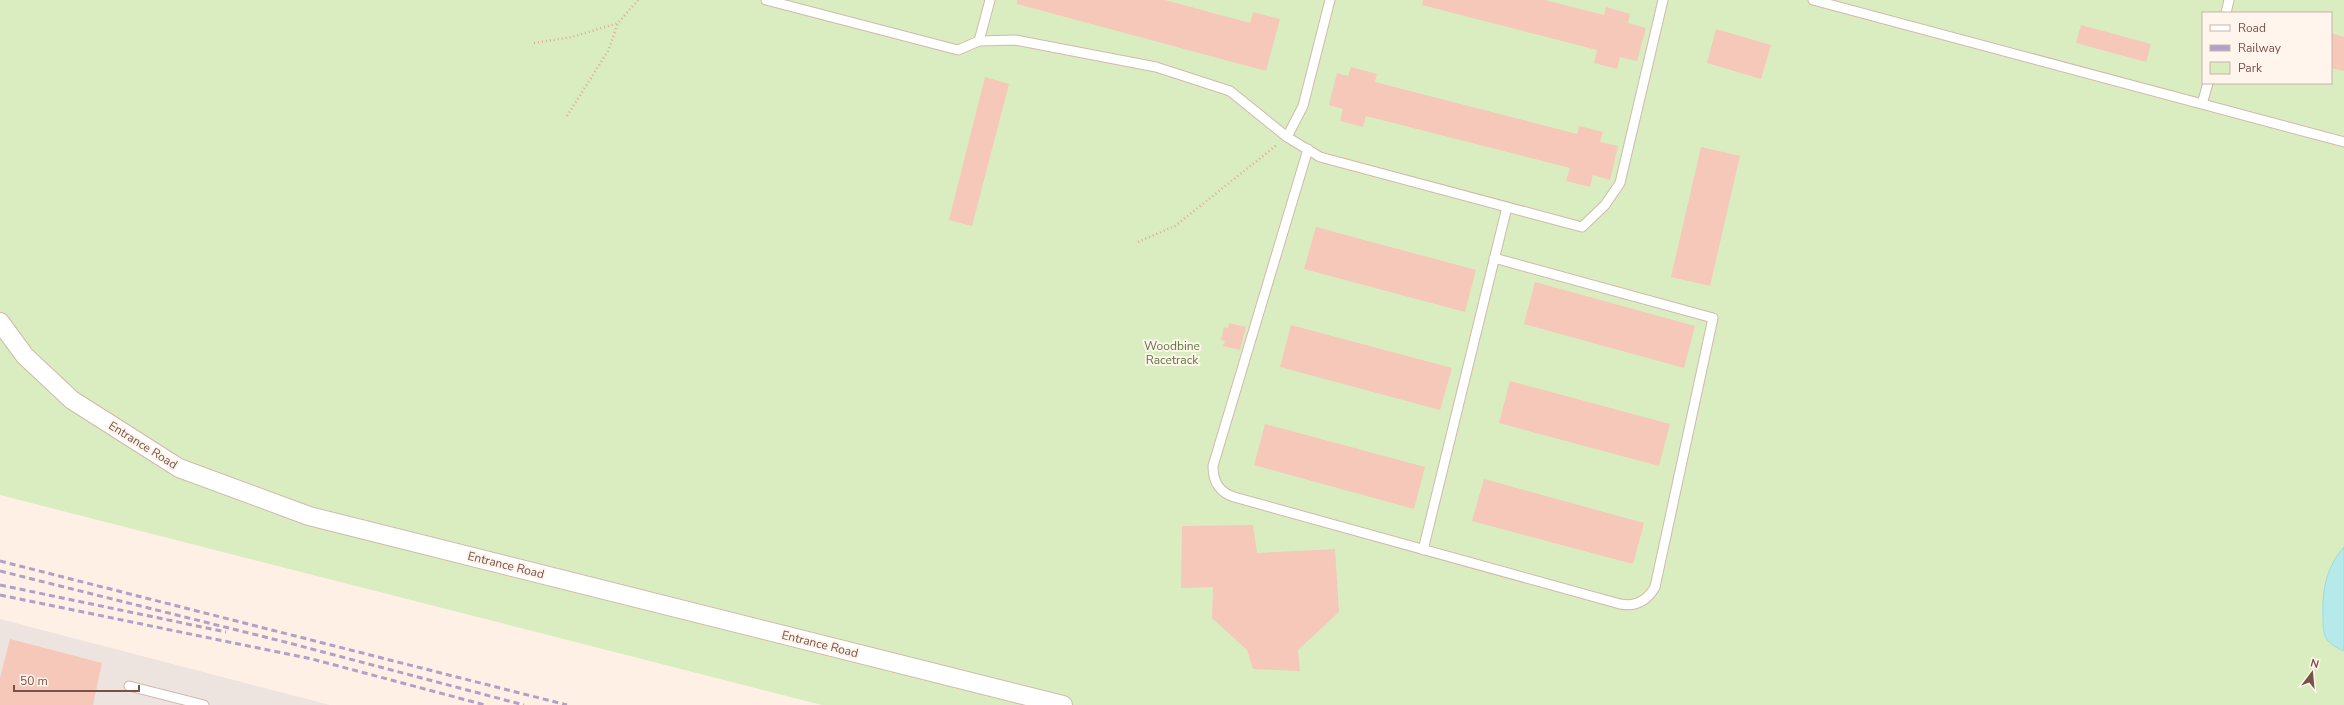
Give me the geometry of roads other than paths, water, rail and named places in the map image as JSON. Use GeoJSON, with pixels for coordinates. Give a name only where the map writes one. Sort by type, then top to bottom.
{"type":"FeatureCollection","features":[{"type":"Feature","properties":{"kind":"street","name":"Entrance Road"},"geometry":{"type":"LineString","coordinates":[[0,322],[26,356],[72,400],[179,468],[309,516],[1063,705]]}},
{"type":"Feature","properties":{"kind":"lane"},"geometry":{"type":"LineString","coordinates":[[766,0],[958,50],[979,41],[1015,40],[1156,67],[1230,91],[1287,137],[1320,157],[1582,227],[1605,205],[1620,183],[1663,0]]}},
{"type":"Feature","properties":{"kind":"lane"},"geometry":{"type":"LineString","coordinates":[[979,41],[990,0]]}},
{"type":"Feature","properties":{"kind":"lane"},"geometry":{"type":"LineString","coordinates":[[1287,137],[1303,106],[1330,0]]}},
{"type":"Feature","properties":{"kind":"lane"},"geometry":{"type":"LineString","coordinates":[[1813,0],[2344,142]]}},
{"type":"Feature","properties":{"kind":"lane"},"geometry":{"type":"LineString","coordinates":[[2226,12],[2230,0]]}},
{"type":"Feature","properties":{"kind":"lane"},"geometry":{"type":"LineString","coordinates":[[2202,104],[2208,84]]}},
{"type":"Feature","properties":{"kind":"lane"},"geometry":{"type":"LineString","coordinates":[[1308,149],[1214,466],[1213,475],[1220,489],[1234,497],[1628,605],[1645,600],[1655,588],[1713,318],[1494,258]]}},
{"type":"Feature","properties":{"kind":"lane"},"geometry":{"type":"LineString","coordinates":[[1423,550],[1507,207]]}},
{"type":"Feature","properties":{"kind":"lane"},"geometry":{"type":"LineString","coordinates":[[129,686],[204,705]]}},
{"type":"Feature","properties":{"kind":"water"},"geometry":{"type":"Polygon","coordinates":[[[2344,547],[2344,651],[2332,644],[2326,638],[2324,633],[2323,598],[2329,571],[2344,547]]]}},
{"type":"Feature","properties":{"kind":"railway"},"geometry":{"type":"LineString","coordinates":[[0,561],[567,705]]}},
{"type":"Feature","properties":{"kind":"railway"},"geometry":{"type":"LineString","coordinates":[[0,571],[289,643],[524,705]]}},
{"type":"Feature","properties":{"kind":"railway"},"geometry":{"type":"LineString","coordinates":[[0,585],[226,632]]}},
{"type":"Feature","properties":{"kind":"railway"},"geometry":{"type":"LineString","coordinates":[[0,595],[312,659],[485,705]]}},
{"type":"Feature","properties":{"kind":"park label","name":"Woodbine Racetrack"},"geometry":{"type":"Point","coordinates":[1172,353]}}]}
